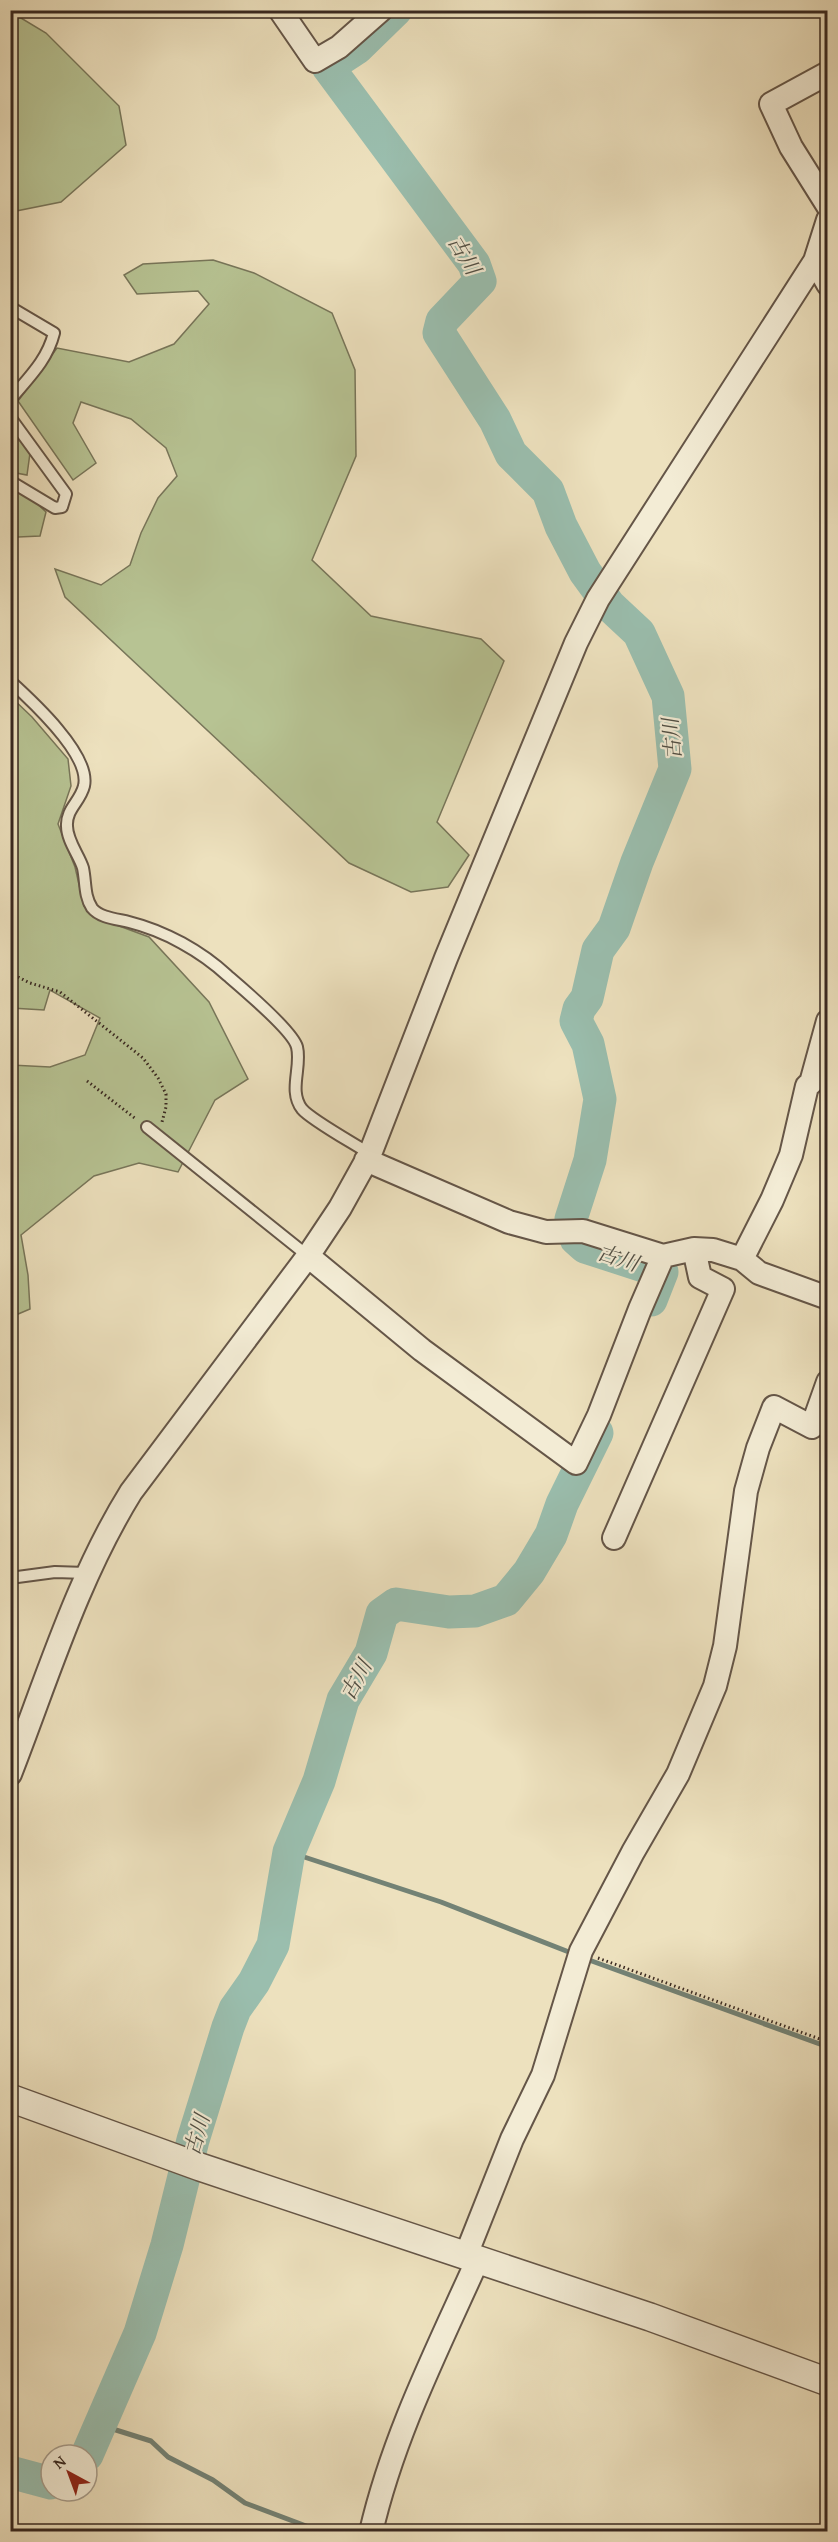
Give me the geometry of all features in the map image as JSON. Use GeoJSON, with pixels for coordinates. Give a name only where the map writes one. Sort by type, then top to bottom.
{"type":"FeatureCollection","features":[{"type":"Feature","properties":{"kind":"street"},"geometry":{"type":"LineString","coordinates":[[280,10],[315,61],[339,47],[381,10]]}},
{"type":"Feature","properties":{"kind":"street"},"geometry":{"type":"LineString","coordinates":[[828,73],[771,104],[791,147],[828,207]]}},
{"type":"Feature","properties":{"kind":"street"},"geometry":{"type":"LineString","coordinates":[[10,1774],[86,1573],[109,1527],[131,1492],[308,1256],[340,1208],[368,1157],[446,958],[576,644],[601,592],[814,261],[828,220]]}},
{"type":"Feature","properties":{"kind":"street"},"geometry":{"type":"LineString","coordinates":[[814,261],[828,284]]}},
{"type":"Feature","properties":{"kind":"street"},"geometry":{"type":"LineString","coordinates":[[742,1259],[772,1200],[791,1155],[807,1086],[811,1083],[828,1022]]}},
{"type":"Feature","properties":{"kind":"street"},"geometry":{"type":"LineString","coordinates":[[368,1157],[509,1222],[546,1232],[575,1232],[659,1266]]}},
{"type":"Feature","properties":{"kind":"street"},"geometry":{"type":"LineString","coordinates":[[308,1256],[423,1350],[576,1463],[599,1415],[659,1266],[694,1249],[713,1250],[742,1259],[759,1273],[828,1298]]}},
{"type":"Feature","properties":{"kind":"street"},"geometry":{"type":"LineString","coordinates":[[614,1538],[723,1289],[700,1277],[694,1249]]}},
{"type":"Feature","properties":{"kind":"street"},"geometry":{"type":"LineString","coordinates":[[371,2532],[382,2486],[400,2433],[472,2257],[513,2139],[543,2075],[581,1952],[678,1774],[716,1686],[725,1646],[746,1491],[758,1448],[774,1407],[812,1427],[828,1382]]}},
{"type":"Feature","properties":{"kind":"street"},"geometry":{"type":"LineString","coordinates":[[10,2098],[188,2163],[650,2317],[828,2382]]}},
{"type":"Feature","properties":{"kind":"lane"},"geometry":{"type":"LineString","coordinates":[[10,307],[54,333],[50,350],[10,400]]}},
{"type":"Feature","properties":{"kind":"lane"},"geometry":{"type":"LineString","coordinates":[[10,417],[63,488],[66,494],[65,502],[62,507],[55,508],[10,482]]}},
{"type":"Feature","properties":{"kind":"lane"},"geometry":{"type":"LineString","coordinates":[[10,681],[41,710],[62,735],[79,762],[84,784],[78,799],[67,814],[66,829],[83,868],[87,898],[94,910],[103,916],[150,927],[205,957],[227,975],[283,1028],[297,1046],[296,1100],[303,1111],[368,1157]]}},
{"type":"Feature","properties":{"kind":"lane"},"geometry":{"type":"LineString","coordinates":[[151,1130],[308,1256]]}},
{"type":"Feature","properties":{"kind":"lane"},"geometry":{"type":"LineString","coordinates":[[10,1578],[55,1572],[86,1573]]}},
{"type":"Feature","properties":{"kind":"path"},"geometry":{"type":"LineString","coordinates":[[10,973],[30,983],[60,992],[143,1058],[158,1078],[166,1094],[166,1107],[151,1130],[87,1081]]}},
{"type":"Feature","properties":{"kind":"path"},"geometry":{"type":"LineString","coordinates":[[581,1952],[828,2042]]}},
{"type":"Feature","properties":{"kind":"green space"},"geometry":{"type":"Polygon","coordinates":[[[11,12],[46,33],[119,106],[126,145],[61,202],[11,212],[11,12]]]}},
{"type":"Feature","properties":{"kind":"green space"},"geometry":{"type":"Polygon","coordinates":[[[213,260],[254,273],[332,313],[355,370],[356,456],[312,560],[371,616],[481,639],[504,661],[437,822],[469,855],[448,887],[411,892],[349,863],[65,597],[55,569],[101,585],[130,565],[141,533],[158,498],[177,476],[166,448],[131,419],[81,402],[73,423],[96,463],[73,480],[18,401],[57,348],[129,362],[174,344],[209,304],[198,291],[137,294],[124,275],[143,264],[213,260]]]}},
{"type":"Feature","properties":{"kind":"green space"},"geometry":{"type":"Polygon","coordinates":[[[10,428],[30,453],[27,475],[11,472],[10,428]]]}},
{"type":"Feature","properties":{"kind":"green space"},"geometry":{"type":"Polygon","coordinates":[[[10,488],[32,499],[46,512],[40,536],[18,537],[11,531],[10,488]]]}},
{"type":"Feature","properties":{"kind":"green space"},"geometry":{"type":"Polygon","coordinates":[[[10,696],[32,717],[68,759],[71,786],[58,824],[75,867],[84,906],[95,917],[149,937],[209,1002],[248,1079],[215,1100],[178,1172],[139,1163],[94,1176],[21,1235],[28,1275],[30,1309],[11,1317],[11,1065],[50,1067],[85,1055],[100,1018],[50,990],[44,1010],[11,1008],[10,696]]]}},
{"type":"Feature","properties":{"kind":"waterway","name":"古川"},"geometry":{"type":"LineString","coordinates":[[396,10],[357,48],[328,67],[474,264],[480,281],[442,321],[439,333],[495,420],[511,454],[548,491],[561,526],[585,572],[609,605],[639,633],[668,696],[675,769],[637,862],[614,928],[598,950],[587,998],[579,1009],[576,1021],[588,1044],[600,1099],[590,1160],[571,1219],[576,1239],[585,1247],[662,1272],[651,1300]]}},
{"type":"Feature","properties":{"kind":"waterway","name":"古川"},"geometry":{"type":"LineString","coordinates":[[92,2443],[140,2333],[167,2245],[193,2140],[228,2027],[235,2009],[254,1982],[273,1945],[289,1852],[319,1781],[343,1700],[371,1653],[382,1614],[396,1604],[449,1612],[475,1611],[506,1600],[529,1572],[551,1535],[562,1504],[597,1433]]}},
{"type":"Feature","properties":{"kind":"waterway"},"geometry":{"type":"LineString","coordinates":[[289,1852],[441,1902],[574,1954]]}},
{"type":"Feature","properties":{"kind":"waterway"},"geometry":{"type":"LineString","coordinates":[[589,1960],[828,2047]]}},
{"type":"Feature","properties":{"kind":"waterway"},"geometry":{"type":"LineString","coordinates":[[100,2425],[151,2441],[168,2457],[213,2480],[245,2503],[322,2532]]}},
{"type":"Feature","properties":{"kind":"waterway","name":"古川"},"geometry":{"type":"LineString","coordinates":[[10,2472],[39,2480]]}}]}
